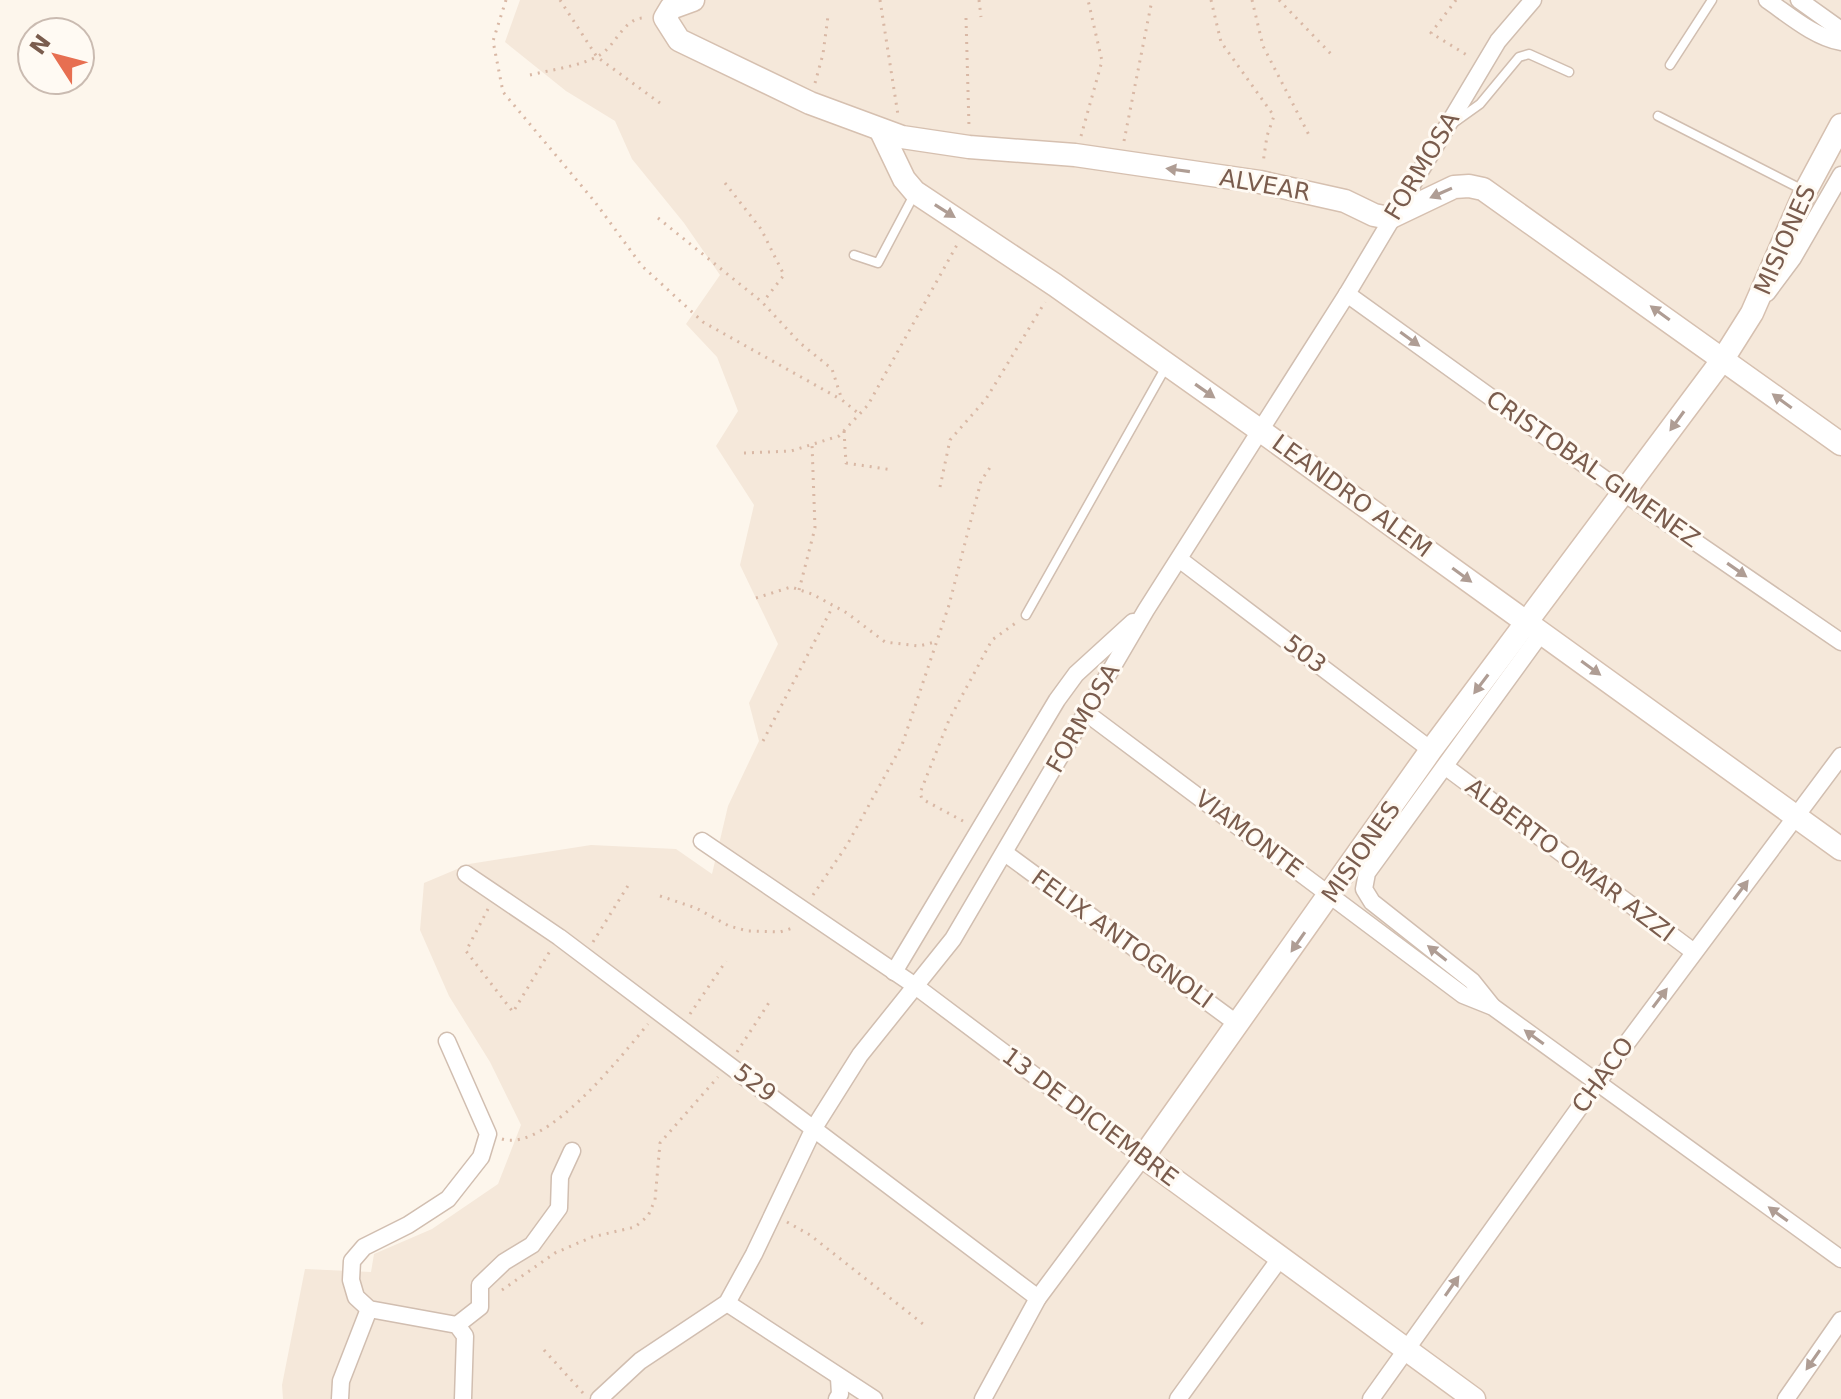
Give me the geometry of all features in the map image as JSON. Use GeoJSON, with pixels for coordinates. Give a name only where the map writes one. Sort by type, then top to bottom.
{"type":"FeatureCollection","features":[{"type":"Feature","properties":{"kind":"street"},"geometry":{"type":"LineString","coordinates":[[665,18],[671,8],[693,0]]}},
{"type":"Feature","properties":{"kind":"street","name":"FORMOSA"},"geometry":{"type":"LineString","coordinates":[[599,1399],[640,1361],[727,1303],[814,1128],[860,1055],[953,939],[1146,610],[1347,294],[1389,218],[1498,41],[1533,0]]}},
{"type":"Feature","properties":{"kind":"street"},"geometry":{"type":"LineString","coordinates":[[1767,0],[1812,29],[1841,42]]}},
{"type":"Feature","properties":{"kind":"street"},"geometry":{"type":"LineString","coordinates":[[1799,0],[1841,30]]}},
{"type":"Feature","properties":{"kind":"street","name":"ALVEAR"},"geometry":{"type":"LineString","coordinates":[[665,18],[679,40],[810,103],[892,134],[969,147],[1075,155],[1260,182],[1345,201],[1374,215],[1389,218]]}},
{"type":"Feature","properties":{"kind":"street","name":"MISIONES"},"geometry":{"type":"LineString","coordinates":[[1752,313],[1805,192],[1841,125]]}},
{"type":"Feature","properties":{"kind":"street","name":"LEANDRO ALEM"},"geometry":{"type":"LineString","coordinates":[[892,134],[904,179],[915,192],[1055,285],[1261,431],[1841,849]]}},
{"type":"Feature","properties":{"kind":"street","name":"MISIONES"},"geometry":{"type":"LineString","coordinates":[[983,1399],[1038,1298],[1331,895],[1535,627],[1624,493],[1793,258],[1841,175]]}},
{"type":"Feature","properties":{"kind":"street"},"geometry":{"type":"LineString","coordinates":[[1389,218],[1454,187],[1483,189],[1841,444]]}},
{"type":"Feature","properties":{"kind":"street","name":"CRISTOBAL GIMENEZ"},"geometry":{"type":"LineString","coordinates":[[1347,294],[1624,493],[1841,642]]}},
{"type":"Feature","properties":{"kind":"street","name":"503"},"geometry":{"type":"LineString","coordinates":[[1179,559],[1438,758]]}},
{"type":"Feature","properties":{"kind":"street"},"geometry":{"type":"LineString","coordinates":[[894,972],[1057,700],[1076,674],[1146,610]]}},
{"type":"Feature","properties":{"kind":"street","name":"VIAMONTE"},"geometry":{"type":"LineString","coordinates":[[1085,712],[1463,995],[1493,1007],[1841,1259]]}},
{"type":"Feature","properties":{"kind":"street","name":"CHACO"},"geometry":{"type":"LineString","coordinates":[[1371,1399],[1597,1083],[1841,756]]}},
{"type":"Feature","properties":{"kind":"street","name":"MISIONES"},"geometry":{"type":"LineString","coordinates":[[1364,889],[1367,873],[1438,758]]}},
{"type":"Feature","properties":{"kind":"street","name":"ALBERTO OMAR AZZI"},"geometry":{"type":"LineString","coordinates":[[1438,758],[1694,952]]}},
{"type":"Feature","properties":{"kind":"street","name":"13 DE DICIEMBRE"},"geometry":{"type":"LineString","coordinates":[[702,841],[914,985],[1474,1399]]}},
{"type":"Feature","properties":{"kind":"street","name":"FELIX ANTOGNOLI"},"geometry":{"type":"LineString","coordinates":[[1005,853],[1239,1025]]}},
{"type":"Feature","properties":{"kind":"street","name":"529"},"geometry":{"type":"LineString","coordinates":[[466,874],[559,937],[1038,1298]]}},
{"type":"Feature","properties":{"kind":"street","name":"VIAMONTE"},"geometry":{"type":"LineString","coordinates":[[1364,889],[1372,902],[1472,981],[1493,1007]]}},
{"type":"Feature","properties":{"kind":"street"},"geometry":{"type":"LineString","coordinates":[[447,1041],[488,1134],[481,1157],[448,1199],[408,1225],[364,1247],[352,1261],[351,1280],[356,1297],[369,1309],[457,1325],[465,1336],[463,1399]]}},
{"type":"Feature","properties":{"kind":"street"},"geometry":{"type":"LineString","coordinates":[[457,1325],[480,1307],[480,1285],[504,1262],[532,1245],[559,1208],[560,1177],[572,1151]]}},
{"type":"Feature","properties":{"kind":"street"},"geometry":{"type":"LineString","coordinates":[[1178,1399],[1281,1257]]}},
{"type":"Feature","properties":{"kind":"street"},"geometry":{"type":"LineString","coordinates":[[727,1303],[874,1399]]}},
{"type":"Feature","properties":{"kind":"street"},"geometry":{"type":"LineString","coordinates":[[340,1399],[341,1381],[369,1309]]}},
{"type":"Feature","properties":{"kind":"street"},"geometry":{"type":"LineString","coordinates":[[1786,1399],[1841,1320]]}},
{"type":"Feature","properties":{"kind":"street"},"geometry":{"type":"LineString","coordinates":[[837,1399],[840,1394],[839,1378]]}},
{"type":"Feature","properties":{"kind":"lane"},"geometry":{"type":"LineString","coordinates":[[1670,65],[1712,0]]}},
{"type":"Feature","properties":{"kind":"lane"},"geometry":{"type":"LineString","coordinates":[[1445,129],[1480,104],[1519,57],[1529,54],[1569,72]]}},
{"type":"Feature","properties":{"kind":"lane"},"geometry":{"type":"LineString","coordinates":[[1658,116],[1805,192]]}},
{"type":"Feature","properties":{"kind":"lane"},"geometry":{"type":"LineString","coordinates":[[854,255],[878,263],[915,192]]}},
{"type":"Feature","properties":{"kind":"lane"},"geometry":{"type":"LineString","coordinates":[[1026,615],[1167,365]]}},
{"type":"Feature","properties":{"kind":"path"},"geometry":{"type":"LineString","coordinates":[[506,0],[493,41],[503,92],[595,202],[642,266],[703,322],[842,400],[859,414]]}},
{"type":"Feature","properties":{"kind":"path"},"geometry":{"type":"LineString","coordinates":[[560,0],[597,57],[664,106]]}},
{"type":"Feature","properties":{"kind":"path"},"geometry":{"type":"LineString","coordinates":[[880,0],[892,134]]}},
{"type":"Feature","properties":{"kind":"path"},"geometry":{"type":"LineString","coordinates":[[979,0],[981,17]]}},
{"type":"Feature","properties":{"kind":"path"},"geometry":{"type":"LineString","coordinates":[[1075,155],[1102,61],[1088,0]]}},
{"type":"Feature","properties":{"kind":"path"},"geometry":{"type":"LineString","coordinates":[[1120,162],[1152,0]]}},
{"type":"Feature","properties":{"kind":"path"},"geometry":{"type":"LineString","coordinates":[[1211,0],[1221,42],[1274,116],[1267,136],[1260,182]]}},
{"type":"Feature","properties":{"kind":"path"},"geometry":{"type":"LineString","coordinates":[[1252,0],[1263,46],[1310,137]]}},
{"type":"Feature","properties":{"kind":"path"},"geometry":{"type":"LineString","coordinates":[[1279,0],[1331,54]]}},
{"type":"Feature","properties":{"kind":"path"},"geometry":{"type":"LineString","coordinates":[[1456,0],[1431,33],[1483,65]]}},
{"type":"Feature","properties":{"kind":"path"},"geometry":{"type":"LineString","coordinates":[[810,103],[823,54],[828,16]]}},
{"type":"Feature","properties":{"kind":"path"},"geometry":{"type":"LineString","coordinates":[[530,75],[597,57],[612,45],[625,27],[639,18],[665,18]]}},
{"type":"Feature","properties":{"kind":"path"},"geometry":{"type":"LineString","coordinates":[[966,18],[969,147]]}},
{"type":"Feature","properties":{"kind":"path"},"geometry":{"type":"LineString","coordinates":[[725,183],[761,229],[784,275],[762,302]]}},
{"type":"Feature","properties":{"kind":"path"},"geometry":{"type":"LineString","coordinates":[[658,218],[762,302],[800,343],[832,369],[842,400]]}},
{"type":"Feature","properties":{"kind":"path"},"geometry":{"type":"LineString","coordinates":[[744,453],[791,451],[839,436],[844,431],[868,405],[968,226]]}},
{"type":"Feature","properties":{"kind":"path"},"geometry":{"type":"LineString","coordinates":[[940,487],[950,440],[986,399],[1055,285]]}},
{"type":"Feature","properties":{"kind":"path"},"geometry":{"type":"LineString","coordinates":[[844,431],[846,463],[893,470]]}},
{"type":"Feature","properties":{"kind":"path"},"geometry":{"type":"LineString","coordinates":[[799,590],[815,528],[812,444]]}},
{"type":"Feature","properties":{"kind":"path"},"geometry":{"type":"LineString","coordinates":[[803,910],[847,845],[902,745],[937,641],[981,481],[991,466]]}},
{"type":"Feature","properties":{"kind":"path"},"geometry":{"type":"LineString","coordinates":[[756,598],[791,587],[833,606],[885,642],[919,646],[937,641]]}},
{"type":"Feature","properties":{"kind":"path"},"geometry":{"type":"LineString","coordinates":[[763,741],[833,606]]}},
{"type":"Feature","properties":{"kind":"path"},"geometry":{"type":"LineString","coordinates":[[979,830],[922,799],[920,793],[949,720],[992,640],[1026,615]]}},
{"type":"Feature","properties":{"kind":"path"},"geometry":{"type":"LineString","coordinates":[[584,957],[629,884]]}},
{"type":"Feature","properties":{"kind":"path"},"geometry":{"type":"LineString","coordinates":[[496,895],[466,951],[513,1012],[559,937]]}},
{"type":"Feature","properties":{"kind":"path"},"geometry":{"type":"LineString","coordinates":[[660,896],[748,931],[780,932],[818,920]]}},
{"type":"Feature","properties":{"kind":"path"},"geometry":{"type":"LineString","coordinates":[[680,1027],[726,961]]}},
{"type":"Feature","properties":{"kind":"path"},"geometry":{"type":"LineString","coordinates":[[480,1307],[555,1253],[592,1237],[635,1227],[648,1216],[655,1200],[660,1143],[730,1064],[770,1001]]}},
{"type":"Feature","properties":{"kind":"path"},"geometry":{"type":"LineString","coordinates":[[488,1134],[509,1141],[543,1130],[599,1083],[658,1012]]}},
{"type":"Feature","properties":{"kind":"path"},"geometry":{"type":"LineString","coordinates":[[773,1214],[810,1235],[923,1324]]}},
{"type":"Feature","properties":{"kind":"path"},"geometry":{"type":"LineString","coordinates":[[544,1350],[589,1399]]}},
{"type":"Feature","properties":{"kind":"shaded area"},"geometry":{"type":"Polygon","coordinates":[[[520,0],[1841,0],[1841,1399],[283,1399],[282,1385],[305,1269],[371,1272],[374,1254],[432,1229],[498,1184],[521,1125],[490,1062],[449,996],[420,930],[424,883],[469,864],[591,845],[676,849],[712,874],[728,806],[759,741],[749,703],[778,644],[740,565],[754,505],[716,446],[738,411],[717,357],[686,324],[720,275],[684,223],[632,159],[615,121],[566,91],[505,42],[520,0]]]}}]}
